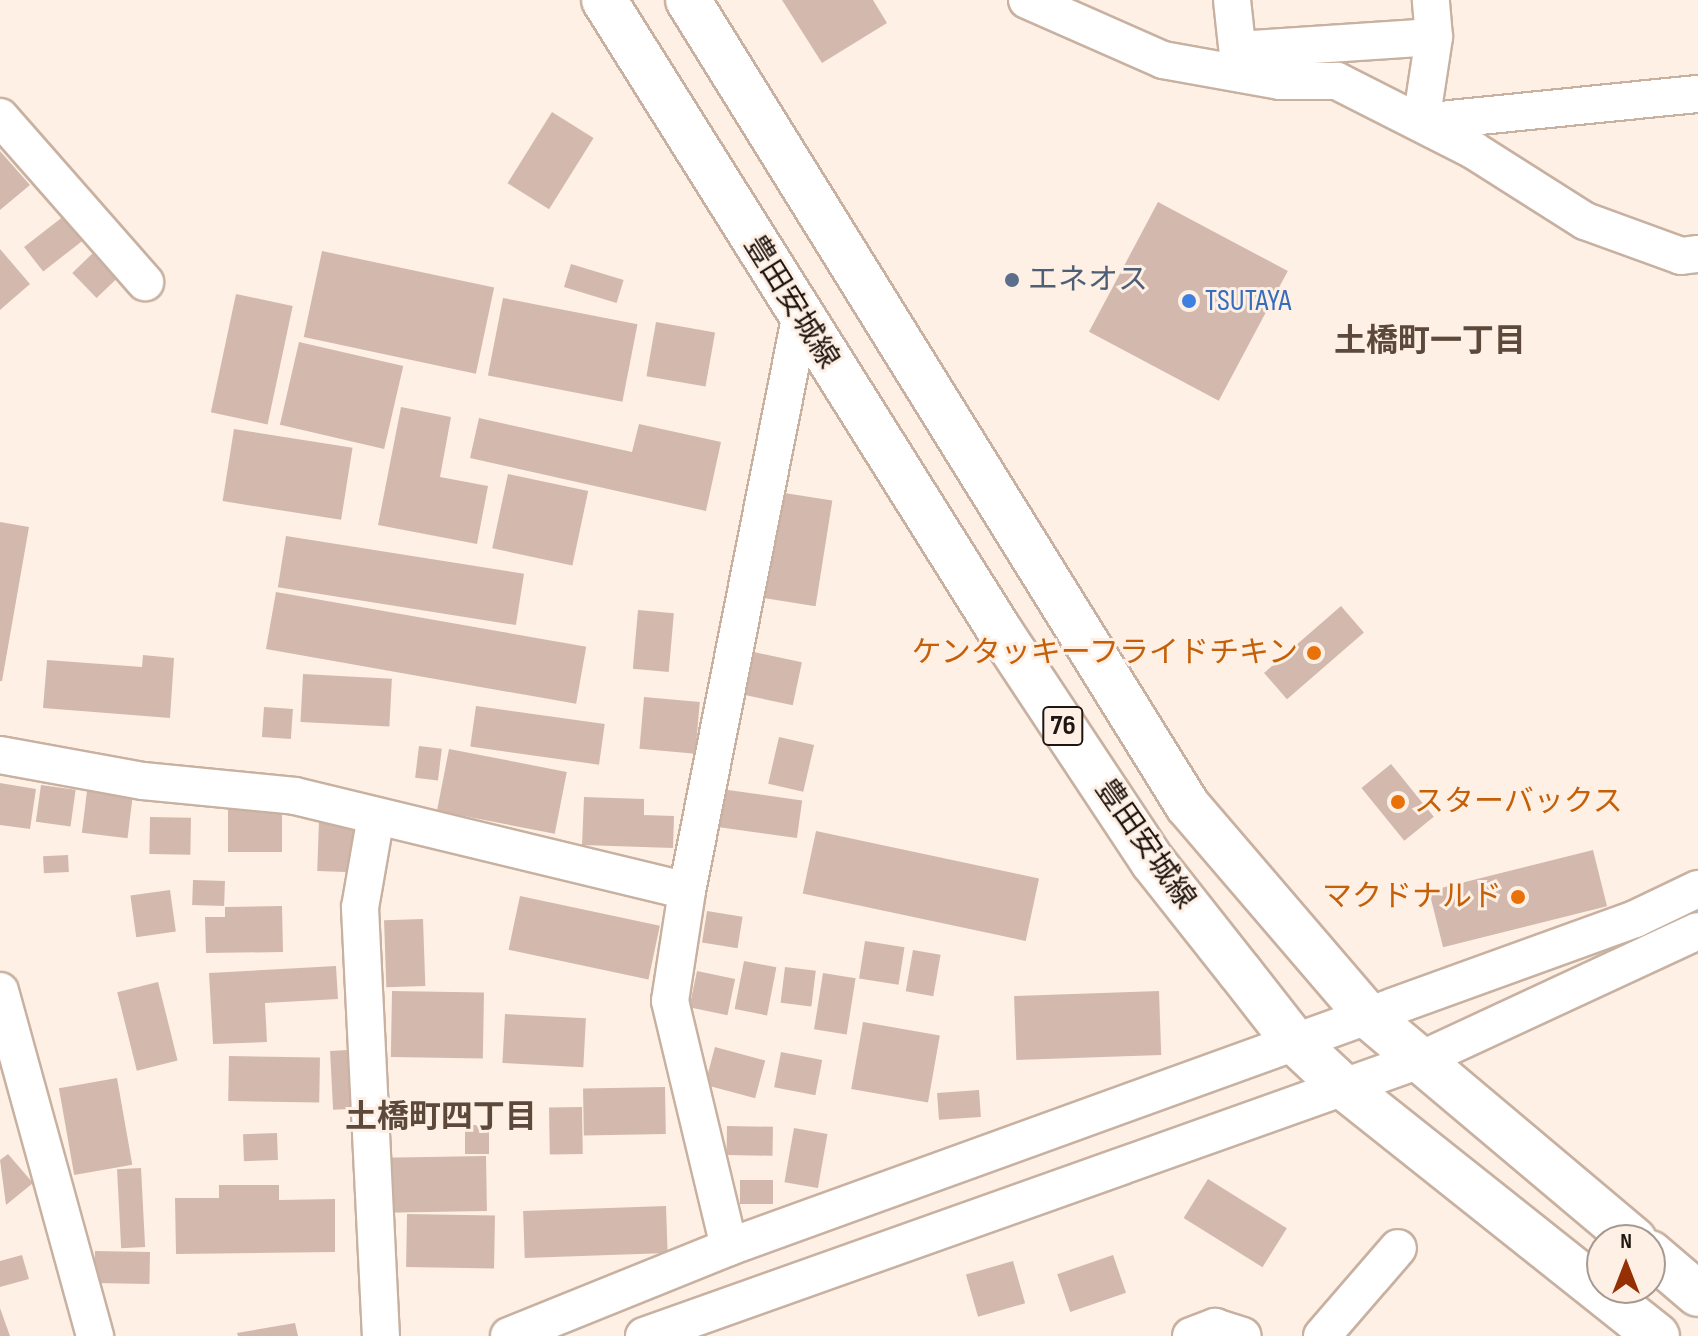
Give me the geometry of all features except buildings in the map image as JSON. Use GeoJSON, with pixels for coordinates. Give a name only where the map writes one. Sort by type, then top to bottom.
{"type":"FeatureCollection","features":[{"type":"Feature","properties":{"kind":"main road","name":"豊田安城線"},"geometry":{"type":"LineString","coordinates":[[604,0],[800,318],[1153,862],[1294,1041],[1340,1084],[1657,1336]]}},
{"type":"Feature","properties":{"kind":"main road","name":"豊田安城線"},"geometry":{"type":"LineString","coordinates":[[688,0],[1188,806],[1368,1016],[1615,1224]]}},
{"type":"Feature","properties":{"kind":"main road"},"geometry":{"type":"LineString","coordinates":[[1666,1267],[1698,1294]]}},
{"type":"Feature","properties":{"kind":"street"},"geometry":{"type":"LineString","coordinates":[[1027,0],[1163,60],[1239,62],[1434,37]]}},
{"type":"Feature","properties":{"kind":"street"},"geometry":{"type":"LineString","coordinates":[[1232,0],[1239,62]]}},
{"type":"Feature","properties":{"kind":"street"},"geometry":{"type":"LineString","coordinates":[[1421,122],[1434,37],[1431,0]]}},
{"type":"Feature","properties":{"kind":"street"},"geometry":{"type":"LineString","coordinates":[[1239,62],[1337,81],[1421,122],[1585,221],[1681,256],[1698,254]]}},
{"type":"Feature","properties":{"kind":"street"},"geometry":{"type":"LineString","coordinates":[[1421,122],[1698,94]]}},
{"type":"Feature","properties":{"kind":"street"},"geometry":{"type":"LineString","coordinates":[[0,117],[145,282]]}},
{"type":"Feature","properties":{"kind":"street"},"geometry":{"type":"LineString","coordinates":[[729,1247],[670,1001],[687,891],[800,318]]}},
{"type":"Feature","properties":{"kind":"street"},"geometry":{"type":"LineString","coordinates":[[0,755],[143,781],[295,796],[687,891]]}},
{"type":"Feature","properties":{"kind":"street"},"geometry":{"type":"LineString","coordinates":[[376,816],[360,908],[381,1336]]}},
{"type":"Feature","properties":{"kind":"street"},"geometry":{"type":"LineString","coordinates":[[509,1336],[729,1247],[1368,1016],[1698,889]]}},
{"type":"Feature","properties":{"kind":"street"},"geometry":{"type":"LineString","coordinates":[[644,1336],[1340,1084],[1420,1060],[1698,931]]}},
{"type":"Feature","properties":{"kind":"street"},"geometry":{"type":"LineString","coordinates":[[0,991],[95,1336]]}},
{"type":"Feature","properties":{"kind":"street"},"geometry":{"type":"LineString","coordinates":[[1322,1336],[1398,1248]]}},
{"type":"Feature","properties":{"kind":"street"},"geometry":{"type":"LineString","coordinates":[[1191,1336],[1215,1327],[1243,1336]]}},
{"type":"Feature","properties":{"kind":"place","name":"エネオス"},"geometry":{"type":"Point","coordinates":[1012,280]}},
{"type":"Feature","properties":{"kind":"place","name":"TSUTAYA"},"geometry":{"type":"Point","coordinates":[1189,301]}},
{"type":"Feature","properties":{"kind":"place","name":"ケンタッキーフライドチキン"},"geometry":{"type":"Point","coordinates":[1314,653]}},
{"type":"Feature","properties":{"kind":"place","name":"スターバックス"},"geometry":{"type":"Point","coordinates":[1398,802]}},
{"type":"Feature","properties":{"kind":"place","name":"マクドナルド"},"geometry":{"type":"Point","coordinates":[1518,897]}},
{"type":"Feature","properties":{"kind":"district","name":"土橋町一丁目"},"geometry":{"type":"Point","coordinates":[1430,342]}},
{"type":"Feature","properties":{"kind":"district","name":"土橋町四丁目"},"geometry":{"type":"Point","coordinates":[441,1118]}}]}
